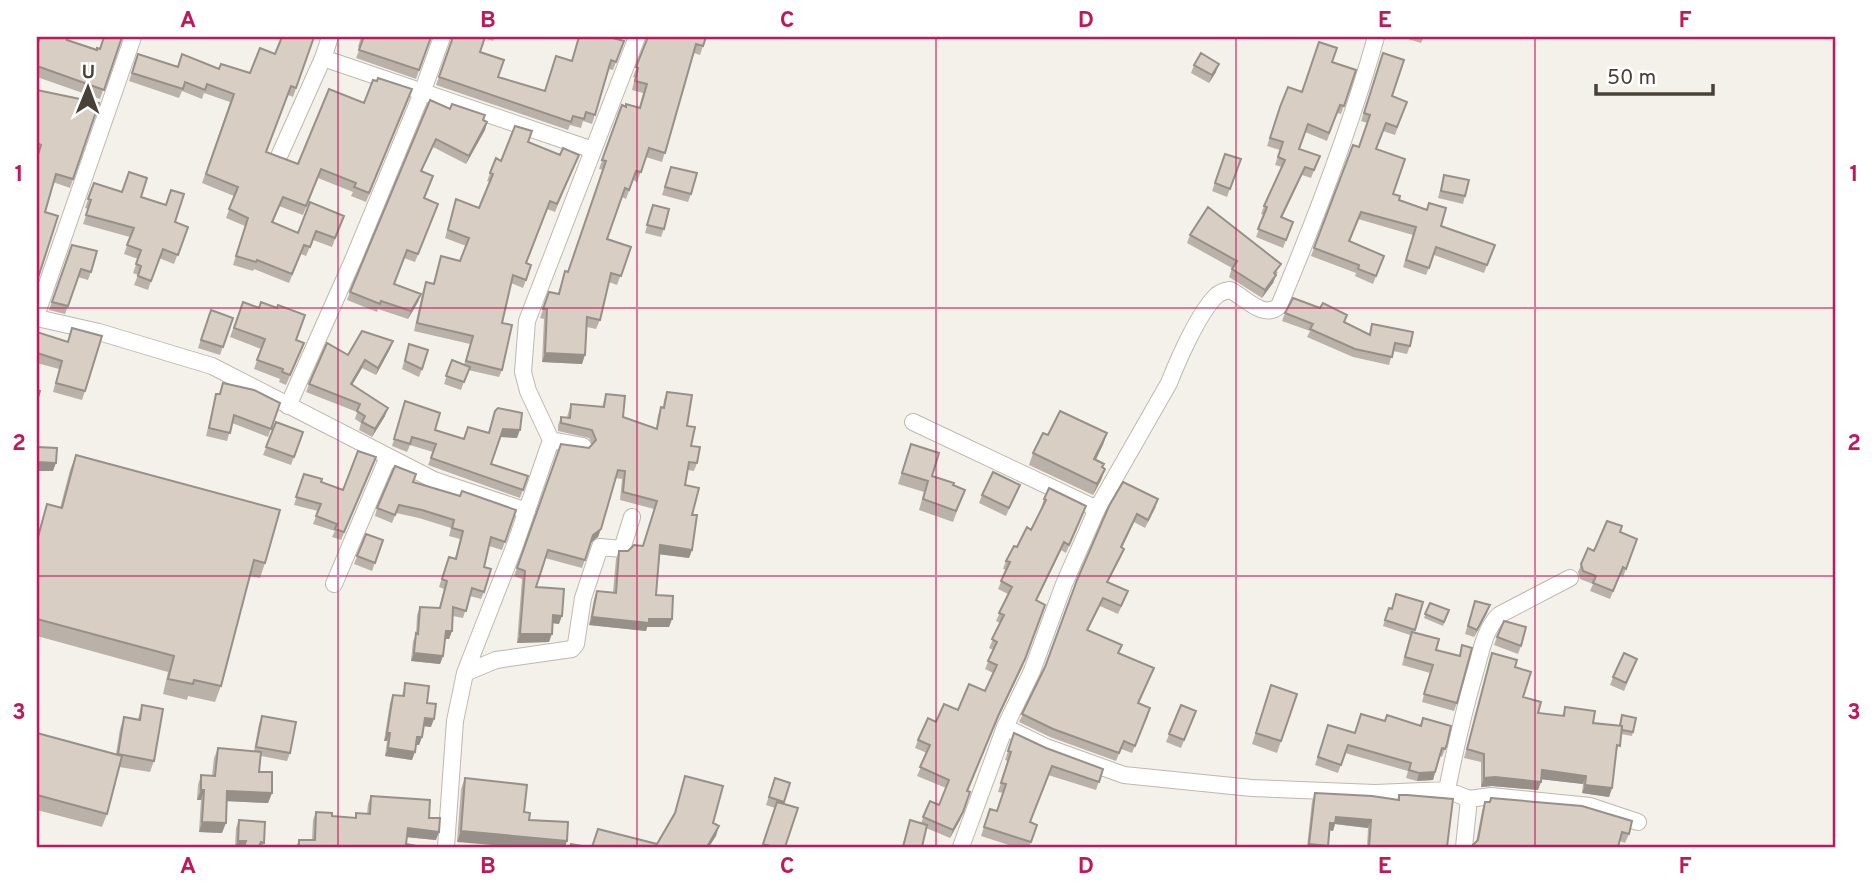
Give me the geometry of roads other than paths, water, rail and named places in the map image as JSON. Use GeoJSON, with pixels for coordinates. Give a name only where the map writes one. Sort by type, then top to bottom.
{"type":"FeatureCollection","features":[{"type":"Feature","properties":{"kind":"street"},"geometry":{"type":"LineString","coordinates":[[133,37],[37,315],[212,366],[434,480],[527,511]]}},
{"type":"Feature","properties":{"kind":"street"},"geometry":{"type":"LineString","coordinates":[[280,154],[330,37]]}},
{"type":"Feature","properties":{"kind":"street"},"geometry":{"type":"LineString","coordinates":[[288,406],[353,260],[422,93],[442,37]]}},
{"type":"Feature","properties":{"kind":"street"},"geometry":{"type":"LineString","coordinates":[[446,847],[456,721],[465,673],[551,440],[528,391],[523,372],[527,321],[637,37]]}},
{"type":"Feature","properties":{"kind":"street"},"geometry":{"type":"LineString","coordinates":[[961,847],[1005,727],[1032,671],[1064,584],[1097,509],[1215,297],[1222,291],[1230,290],[1263,311],[1274,310],[1279,306],[1314,223],[1376,37]]}},
{"type":"Feature","properties":{"kind":"street"},"geometry":{"type":"LineString","coordinates":[[323,58],[593,150]]}},
{"type":"Feature","properties":{"kind":"street"},"geometry":{"type":"LineString","coordinates":[[913,422],[1097,509]]}},
{"type":"Feature","properties":{"kind":"street"},"geometry":{"type":"LineString","coordinates":[[551,440],[583,446]]}},
{"type":"Feature","properties":{"kind":"street"},"geometry":{"type":"LineString","coordinates":[[334,584],[388,457]]}},
{"type":"Feature","properties":{"kind":"street"},"geometry":{"type":"LineString","coordinates":[[465,673],[496,660],[572,649],[576,644],[583,598],[600,547],[622,549],[632,517]]}},
{"type":"Feature","properties":{"kind":"street"},"geometry":{"type":"LineString","coordinates":[[1447,790],[1458,731],[1492,622],[1499,615],[1570,578]]}},
{"type":"Feature","properties":{"kind":"street"},"geometry":{"type":"LineString","coordinates":[[1005,727],[1046,747],[1124,775],[1252,788],[1375,793],[1447,790],[1469,799],[1491,796],[1590,806],[1638,822]]}},
{"type":"Feature","properties":{"kind":"street"},"geometry":{"type":"LineString","coordinates":[[1464,847],[1469,799]]}}]}
